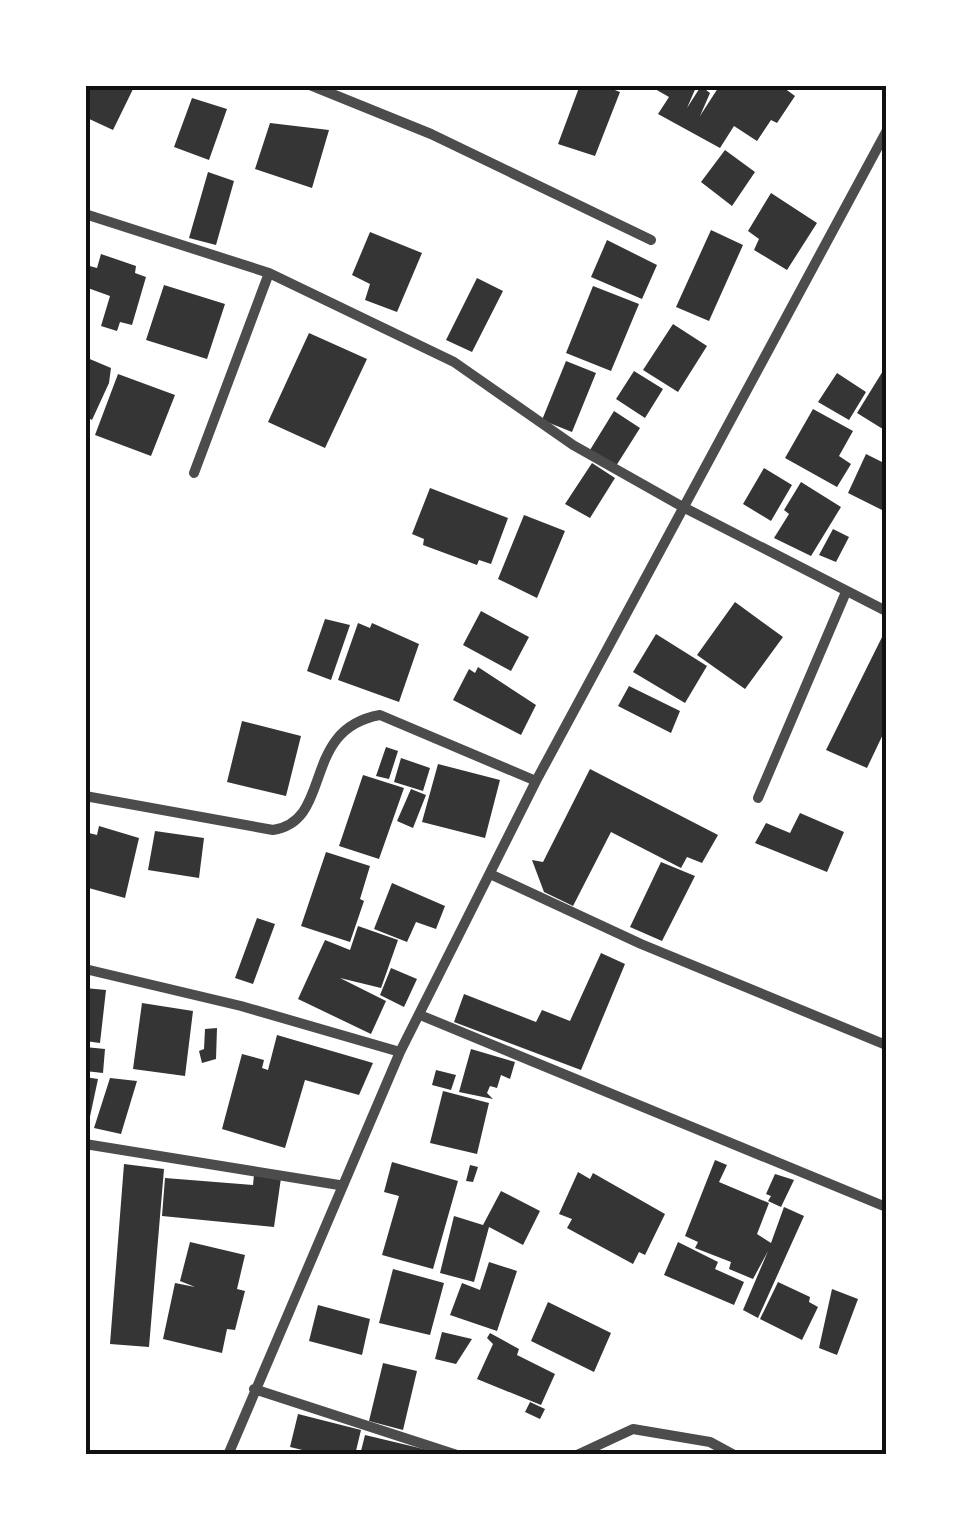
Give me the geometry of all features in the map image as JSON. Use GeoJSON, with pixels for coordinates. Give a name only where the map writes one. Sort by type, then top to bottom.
{"type":"FeatureCollection","features":[{"type":"Feature","properties":{"kind":"street"},"geometry":{"type":"LineString","coordinates":[[310,85],[431,134],[651,240]]}},
{"type":"Feature","properties":{"kind":"street"},"geometry":{"type":"LineString","coordinates":[[228,1455],[308,1269],[339,1185],[400,1052],[536,781],[886,132]]}},
{"type":"Feature","properties":{"kind":"street"},"geometry":{"type":"LineString","coordinates":[[85,214],[268,273],[454,362],[573,445],[683,507],[886,610]]}},
{"type":"Feature","properties":{"kind":"street"},"geometry":{"type":"LineString","coordinates":[[194,473],[268,273]]}},
{"type":"Feature","properties":{"kind":"street"},"geometry":{"type":"LineString","coordinates":[[758,798],[846,592]]}},
{"type":"Feature","properties":{"kind":"street"},"geometry":{"type":"LineString","coordinates":[[85,796],[273,830],[290,828],[301,817],[336,735],[359,719],[380,715],[536,781]]}},
{"type":"Feature","properties":{"kind":"street"},"geometry":{"type":"LineString","coordinates":[[490,874],[641,944],[886,1045]]}},
{"type":"Feature","properties":{"kind":"street"},"geometry":{"type":"LineString","coordinates":[[85,970],[241,1006],[400,1052]]}},
{"type":"Feature","properties":{"kind":"street"},"geometry":{"type":"LineString","coordinates":[[420,1015],[886,1207]]}},
{"type":"Feature","properties":{"kind":"street"},"geometry":{"type":"LineString","coordinates":[[85,1144],[339,1185]]}},
{"type":"Feature","properties":{"kind":"street"},"geometry":{"type":"LineString","coordinates":[[254,1389],[457,1455]]}},
{"type":"Feature","properties":{"kind":"street"},"geometry":{"type":"LineString","coordinates":[[577,1455],[632,1429],[710,1442],[734,1455]]}},
{"type":"Feature","properties":{"kind":"building"},"geometry":{"type":"Polygon","coordinates":[[[85,85],[135,85],[113,130],[85,117],[85,85]]]}},
{"type":"Feature","properties":{"kind":"building"},"geometry":{"type":"Polygon","coordinates":[[[580,85],[602,85],[620,92],[595,156],[558,144],[580,85]]]}},
{"type":"Feature","properties":{"kind":"building"},"geometry":{"type":"Polygon","coordinates":[[[648,85],[697,85],[687,108],[701,86],[710,93],[700,116],[720,85],[780,85],[795,96],[777,123],[771,120],[757,141],[734,126],[720,148],[658,114],[669,97],[648,85]]]}},
{"type":"Feature","properties":{"kind":"building"},"geometry":{"type":"Polygon","coordinates":[[[192,98],[227,109],[209,160],[174,147],[192,98]]]}},
{"type":"Feature","properties":{"kind":"building"},"geometry":{"type":"Polygon","coordinates":[[[270,123],[329,130],[312,188],[255,169],[270,123]]]}},
{"type":"Feature","properties":{"kind":"building"},"geometry":{"type":"Polygon","coordinates":[[[725,150],[755,172],[732,206],[701,182],[725,150]]]}},
{"type":"Feature","properties":{"kind":"building"},"geometry":{"type":"Polygon","coordinates":[[[208,172],[234,181],[216,245],[189,238],[208,172]]]}},
{"type":"Feature","properties":{"kind":"building"},"geometry":{"type":"Polygon","coordinates":[[[771,193],[817,223],[787,270],[754,250],[759,239],[748,231],[771,193]]]}},
{"type":"Feature","properties":{"kind":"building"},"geometry":{"type":"Polygon","coordinates":[[[711,230],[743,245],[709,321],[676,307],[711,230]]]}},
{"type":"Feature","properties":{"kind":"building"},"geometry":{"type":"Polygon","coordinates":[[[370,232],[422,253],[397,312],[365,300],[370,284],[352,275],[370,232]]]}},
{"type":"Feature","properties":{"kind":"building"},"geometry":{"type":"Polygon","coordinates":[[[607,240],[657,265],[642,299],[591,277],[607,240]]]}},
{"type":"Feature","properties":{"kind":"building"},"geometry":{"type":"Polygon","coordinates":[[[101,254],[136,266],[135,273],[146,277],[132,325],[120,322],[117,331],[101,326],[110,296],[85,287],[86,265],[97,268],[101,254]]]}},
{"type":"Feature","properties":{"kind":"building"},"geometry":{"type":"Polygon","coordinates":[[[477,278],[503,291],[472,352],[446,340],[477,278]]]}},
{"type":"Feature","properties":{"kind":"building"},"geometry":{"type":"Polygon","coordinates":[[[164,285],[225,304],[207,359],[146,340],[164,285]]]}},
{"type":"Feature","properties":{"kind":"building"},"geometry":{"type":"Polygon","coordinates":[[[593,286],[639,304],[611,371],[566,353],[593,286]]]}},
{"type":"Feature","properties":{"kind":"building"},"geometry":{"type":"Polygon","coordinates":[[[673,324],[707,346],[678,392],[643,370],[673,324]]]}},
{"type":"Feature","properties":{"kind":"building"},"geometry":{"type":"Polygon","coordinates":[[[309,333],[367,359],[325,448],[268,422],[309,333]]]}},
{"type":"Feature","properties":{"kind":"building"},"geometry":{"type":"Polygon","coordinates":[[[85,357],[111,368],[109,383],[92,420],[85,416],[85,357]]]}},
{"type":"Feature","properties":{"kind":"building"},"geometry":{"type":"Polygon","coordinates":[[[566,361],[596,373],[572,432],[542,420],[566,361]]]}},
{"type":"Feature","properties":{"kind":"building"},"geometry":{"type":"Polygon","coordinates":[[[886,366],[886,431],[857,413],[886,366]]]}},
{"type":"Feature","properties":{"kind":"building"},"geometry":{"type":"Polygon","coordinates":[[[634,371],[663,389],[645,418],[616,399],[634,371]]]}},
{"type":"Feature","properties":{"kind":"building"},"geometry":{"type":"Polygon","coordinates":[[[837,373],[866,392],[849,420],[818,402],[837,373]]]}},
{"type":"Feature","properties":{"kind":"building"},"geometry":{"type":"Polygon","coordinates":[[[118,374],[175,395],[151,456],[95,435],[118,374]]]}},
{"type":"Feature","properties":{"kind":"building"},"geometry":{"type":"Polygon","coordinates":[[[813,409],[853,431],[839,456],[851,464],[837,487],[785,458],[813,409]]]}},
{"type":"Feature","properties":{"kind":"building"},"geometry":{"type":"Polygon","coordinates":[[[614,411],[640,428],[616,466],[590,450],[614,411]]]}},
{"type":"Feature","properties":{"kind":"building"},"geometry":{"type":"Polygon","coordinates":[[[866,454],[886,464],[886,512],[848,493],[866,454]]]}},
{"type":"Feature","properties":{"kind":"building"},"geometry":{"type":"Polygon","coordinates":[[[592,463],[615,478],[590,518],[565,504],[592,463]]]}},
{"type":"Feature","properties":{"kind":"building"},"geometry":{"type":"Polygon","coordinates":[[[764,468],[792,485],[771,521],[743,504],[764,468]]]}},
{"type":"Feature","properties":{"kind":"building"},"geometry":{"type":"Polygon","coordinates":[[[801,482],[841,507],[811,556],[774,538],[789,514],[784,510],[801,482]]]}},
{"type":"Feature","properties":{"kind":"building"},"geometry":{"type":"Polygon","coordinates":[[[430,488],[508,518],[491,564],[479,560],[477,565],[423,545],[424,539],[412,534],[430,488]]]}},
{"type":"Feature","properties":{"kind":"building"},"geometry":{"type":"Polygon","coordinates":[[[524,515],[565,531],[537,598],[498,579],[524,515]]]}},
{"type":"Feature","properties":{"kind":"building"},"geometry":{"type":"Polygon","coordinates":[[[833,529],[849,537],[836,562],[819,555],[833,529]]]}},
{"type":"Feature","properties":{"kind":"building"},"geometry":{"type":"Polygon","coordinates":[[[735,602],[783,637],[745,689],[697,655],[735,602]]]}},
{"type":"Feature","properties":{"kind":"building"},"geometry":{"type":"Polygon","coordinates":[[[481,611],[529,637],[511,671],[463,645],[481,611]]]}},
{"type":"Feature","properties":{"kind":"building"},"geometry":{"type":"Polygon","coordinates":[[[325,619],[350,625],[331,680],[307,671],[325,619]]]}},
{"type":"Feature","properties":{"kind":"building"},"geometry":{"type":"Polygon","coordinates":[[[358,623],[370,628],[372,623],[419,644],[399,702],[338,680],[358,623]]]}},
{"type":"Feature","properties":{"kind":"building"},"geometry":{"type":"Polygon","coordinates":[[[886,629],[886,728],[867,768],[826,750],[886,629]]]}},
{"type":"Feature","properties":{"kind":"building"},"geometry":{"type":"Polygon","coordinates":[[[656,634],[707,666],[685,703],[633,672],[656,634]]]}},
{"type":"Feature","properties":{"kind":"building"},"geometry":{"type":"Polygon","coordinates":[[[478,667],[536,705],[521,735],[453,700],[469,669],[475,673],[478,667]]]}},
{"type":"Feature","properties":{"kind":"building"},"geometry":{"type":"Polygon","coordinates":[[[629,686],[680,711],[671,733],[618,706],[629,686]]]}},
{"type":"Feature","properties":{"kind":"building"},"geometry":{"type":"Polygon","coordinates":[[[242,721],[301,736],[286,796],[227,782],[242,721]]]}},
{"type":"Feature","properties":{"kind":"building"},"geometry":{"type":"Polygon","coordinates":[[[386,747],[398,751],[389,779],[376,776],[386,747]]]}},
{"type":"Feature","properties":{"kind":"building"},"geometry":{"type":"Polygon","coordinates":[[[401,758],[430,768],[423,791],[394,782],[401,758]]]}},
{"type":"Feature","properties":{"kind":"building"},"geometry":{"type":"Polygon","coordinates":[[[438,764],[500,780],[485,838],[422,822],[438,764]]]}},
{"type":"Feature","properties":{"kind":"building"},"geometry":{"type":"Polygon","coordinates":[[[590,769],[718,835],[702,863],[687,857],[681,868],[611,832],[573,906],[544,892],[532,860],[543,862],[590,769]]]}},
{"type":"Feature","properties":{"kind":"building"},"geometry":{"type":"Polygon","coordinates":[[[363,775],[404,788],[379,859],[339,846],[363,775]]]}},
{"type":"Feature","properties":{"kind":"building"},"geometry":{"type":"Polygon","coordinates":[[[411,789],[426,795],[413,828],[397,821],[411,789]]]}},
{"type":"Feature","properties":{"kind":"building"},"geometry":{"type":"Polygon","coordinates":[[[800,813],[844,832],[827,872],[755,843],[766,823],[790,833],[800,813]]]}},
{"type":"Feature","properties":{"kind":"building"},"geometry":{"type":"Polygon","coordinates":[[[99,826],[139,838],[125,898],[85,887],[85,832],[97,835],[99,826]]]}},
{"type":"Feature","properties":{"kind":"building"},"geometry":{"type":"Polygon","coordinates":[[[155,831],[204,838],[199,878],[148,870],[155,831]]]}},
{"type":"Feature","properties":{"kind":"building"},"geometry":{"type":"Polygon","coordinates":[[[326,852],[370,866],[360,899],[364,901],[350,942],[301,926],[326,852]]]}},
{"type":"Feature","properties":{"kind":"building"},"geometry":{"type":"Polygon","coordinates":[[[661,862],[695,876],[662,941],[630,927],[661,862]]]}},
{"type":"Feature","properties":{"kind":"building"},"geometry":{"type":"Polygon","coordinates":[[[392,883],[445,906],[436,929],[416,922],[407,942],[374,929],[392,883]]]}},
{"type":"Feature","properties":{"kind":"building"},"geometry":{"type":"Polygon","coordinates":[[[257,918],[275,924],[253,984],[235,978],[257,918]]]}},
{"type":"Feature","properties":{"kind":"building"},"geometry":{"type":"Polygon","coordinates":[[[358,926],[398,940],[381,988],[340,978],[386,1001],[371,1034],[298,999],[325,940],[350,950],[358,926]]]}},
{"type":"Feature","properties":{"kind":"building"},"geometry":{"type":"Polygon","coordinates":[[[601,953],[625,964],[581,1070],[454,1022],[464,994],[536,1022],[542,1010],[570,1021],[601,953]]]}},
{"type":"Feature","properties":{"kind":"building"},"geometry":{"type":"Polygon","coordinates":[[[391,968],[417,979],[404,1007],[380,995],[391,968]]]}},
{"type":"Feature","properties":{"kind":"building"},"geometry":{"type":"Polygon","coordinates":[[[85,988],[106,990],[100,1043],[85,1041],[85,988]]]}},
{"type":"Feature","properties":{"kind":"building"},"geometry":{"type":"Polygon","coordinates":[[[142,1003],[193,1011],[185,1076],[133,1069],[142,1003]]]}},
{"type":"Feature","properties":{"kind":"building"},"geometry":{"type":"Polygon","coordinates":[[[217,1028],[216,1059],[202,1063],[199,1051],[204,1049],[205,1029],[217,1028]]]}},
{"type":"Feature","properties":{"kind":"building"},"geometry":{"type":"Polygon","coordinates":[[[277,1035],[373,1063],[359,1095],[305,1080],[285,1148],[222,1129],[242,1054],[264,1060],[262,1068],[268,1070],[277,1035]]]}},
{"type":"Feature","properties":{"kind":"building"},"geometry":{"type":"Polygon","coordinates":[[[85,1047],[105,1049],[103,1073],[85,1071],[85,1047]]]}},
{"type":"Feature","properties":{"kind":"building"},"geometry":{"type":"Polygon","coordinates":[[[471,1049],[515,1062],[510,1079],[501,1075],[497,1088],[490,1086],[487,1093],[493,1099],[459,1092],[471,1049]]]}},
{"type":"Feature","properties":{"kind":"building"},"geometry":{"type":"Polygon","coordinates":[[[436,1070],[456,1075],[451,1090],[432,1085],[436,1070]]]}},
{"type":"Feature","properties":{"kind":"building"},"geometry":{"type":"Polygon","coordinates":[[[85,1077],[98,1079],[88,1126],[85,1126],[85,1077]]]}},
{"type":"Feature","properties":{"kind":"building"},"geometry":{"type":"Polygon","coordinates":[[[110,1078],[137,1081],[121,1134],[94,1128],[110,1078]]]}},
{"type":"Feature","properties":{"kind":"building"},"geometry":{"type":"Polygon","coordinates":[[[443,1091],[489,1103],[477,1154],[430,1143],[443,1091]]]}},
{"type":"Feature","properties":{"kind":"building"},"geometry":{"type":"Polygon","coordinates":[[[715,1160],[727,1165],[719,1182],[769,1203],[757,1234],[771,1243],[784,1207],[804,1216],[758,1318],[743,1310],[768,1251],[753,1279],[729,1269],[731,1262],[695,1248],[698,1242],[685,1236],[715,1160]]]}},
{"type":"Feature","properties":{"kind":"building"},"geometry":{"type":"Polygon","coordinates":[[[392,1162],[458,1181],[433,1269],[382,1255],[399,1196],[384,1192],[392,1162]]]}},
{"type":"Feature","properties":{"kind":"building"},"geometry":{"type":"Polygon","coordinates":[[[124,1164],[164,1169],[149,1347],[110,1344],[124,1164]]]}},
{"type":"Feature","properties":{"kind":"building"},"geometry":{"type":"Polygon","coordinates":[[[470,1165],[478,1167],[473,1182],[466,1181],[470,1165]]]}},
{"type":"Feature","properties":{"kind":"building"},"geometry":{"type":"Polygon","coordinates":[[[578,1172],[590,1179],[593,1173],[665,1214],[645,1255],[639,1252],[633,1264],[567,1228],[572,1219],[559,1214],[578,1172]]]}},
{"type":"Feature","properties":{"kind":"building"},"geometry":{"type":"Polygon","coordinates":[[[775,1174],[794,1180],[781,1207],[768,1201],[771,1196],[766,1194],[775,1174]]]}},
{"type":"Feature","properties":{"kind":"building"},"geometry":{"type":"Polygon","coordinates":[[[254,1175],[281,1178],[274,1227],[162,1216],[165,1178],[253,1185],[254,1175]]]}},
{"type":"Feature","properties":{"kind":"building"},"geometry":{"type":"Polygon","coordinates":[[[501,1191],[540,1211],[523,1245],[489,1227],[474,1282],[440,1273],[454,1216],[483,1225],[501,1191]]]}},
{"type":"Feature","properties":{"kind":"building"},"geometry":{"type":"Polygon","coordinates":[[[190,1242],[245,1255],[237,1289],[245,1291],[235,1330],[227,1329],[222,1353],[163,1339],[175,1283],[195,1287],[180,1281],[190,1242]]]}},
{"type":"Feature","properties":{"kind":"building"},"geometry":{"type":"Polygon","coordinates":[[[678,1242],[718,1262],[715,1269],[744,1282],[734,1305],[664,1275],[678,1242]]]}},
{"type":"Feature","properties":{"kind":"building"},"geometry":{"type":"Polygon","coordinates":[[[489,1262],[517,1271],[497,1331],[450,1315],[462,1283],[480,1290],[489,1262]]]}},
{"type":"Feature","properties":{"kind":"building"},"geometry":{"type":"Polygon","coordinates":[[[393,1269],[444,1283],[430,1335],[379,1323],[393,1269]]]}},
{"type":"Feature","properties":{"kind":"building"},"geometry":{"type":"Polygon","coordinates":[[[778,1282],[810,1297],[809,1302],[818,1307],[802,1340],[760,1319],[778,1282]]]}},
{"type":"Feature","properties":{"kind":"building"},"geometry":{"type":"Polygon","coordinates":[[[832,1289],[858,1299],[837,1355],[819,1348],[832,1289]]]}},
{"type":"Feature","properties":{"kind":"building"},"geometry":{"type":"Polygon","coordinates":[[[548,1302],[611,1333],[594,1372],[531,1341],[548,1302]]]}},
{"type":"Feature","properties":{"kind":"building"},"geometry":{"type":"Polygon","coordinates":[[[318,1305],[370,1319],[362,1355],[309,1341],[318,1305]]]}},
{"type":"Feature","properties":{"kind":"building"},"geometry":{"type":"Polygon","coordinates":[[[442,1332],[472,1339],[456,1364],[435,1359],[442,1332]]]}},
{"type":"Feature","properties":{"kind":"building"},"geometry":{"type":"Polygon","coordinates":[[[490,1333],[519,1349],[517,1355],[555,1374],[541,1405],[477,1379],[493,1344],[487,1338],[490,1333]]]}},
{"type":"Feature","properties":{"kind":"building"},"geometry":{"type":"Polygon","coordinates":[[[383,1363],[417,1371],[403,1430],[369,1421],[383,1363]]]}},
{"type":"Feature","properties":{"kind":"building"},"geometry":{"type":"Polygon","coordinates":[[[530,1402],[545,1409],[540,1419],[525,1412],[530,1402]]]}},
{"type":"Feature","properties":{"kind":"building"},"geometry":{"type":"Polygon","coordinates":[[[298,1414],[361,1430],[355,1455],[323,1455],[290,1447],[298,1414]]]}},
{"type":"Feature","properties":{"kind":"building"},"geometry":{"type":"Polygon","coordinates":[[[365,1435],[432,1451],[431,1455],[360,1455],[365,1435]]]}}]}
